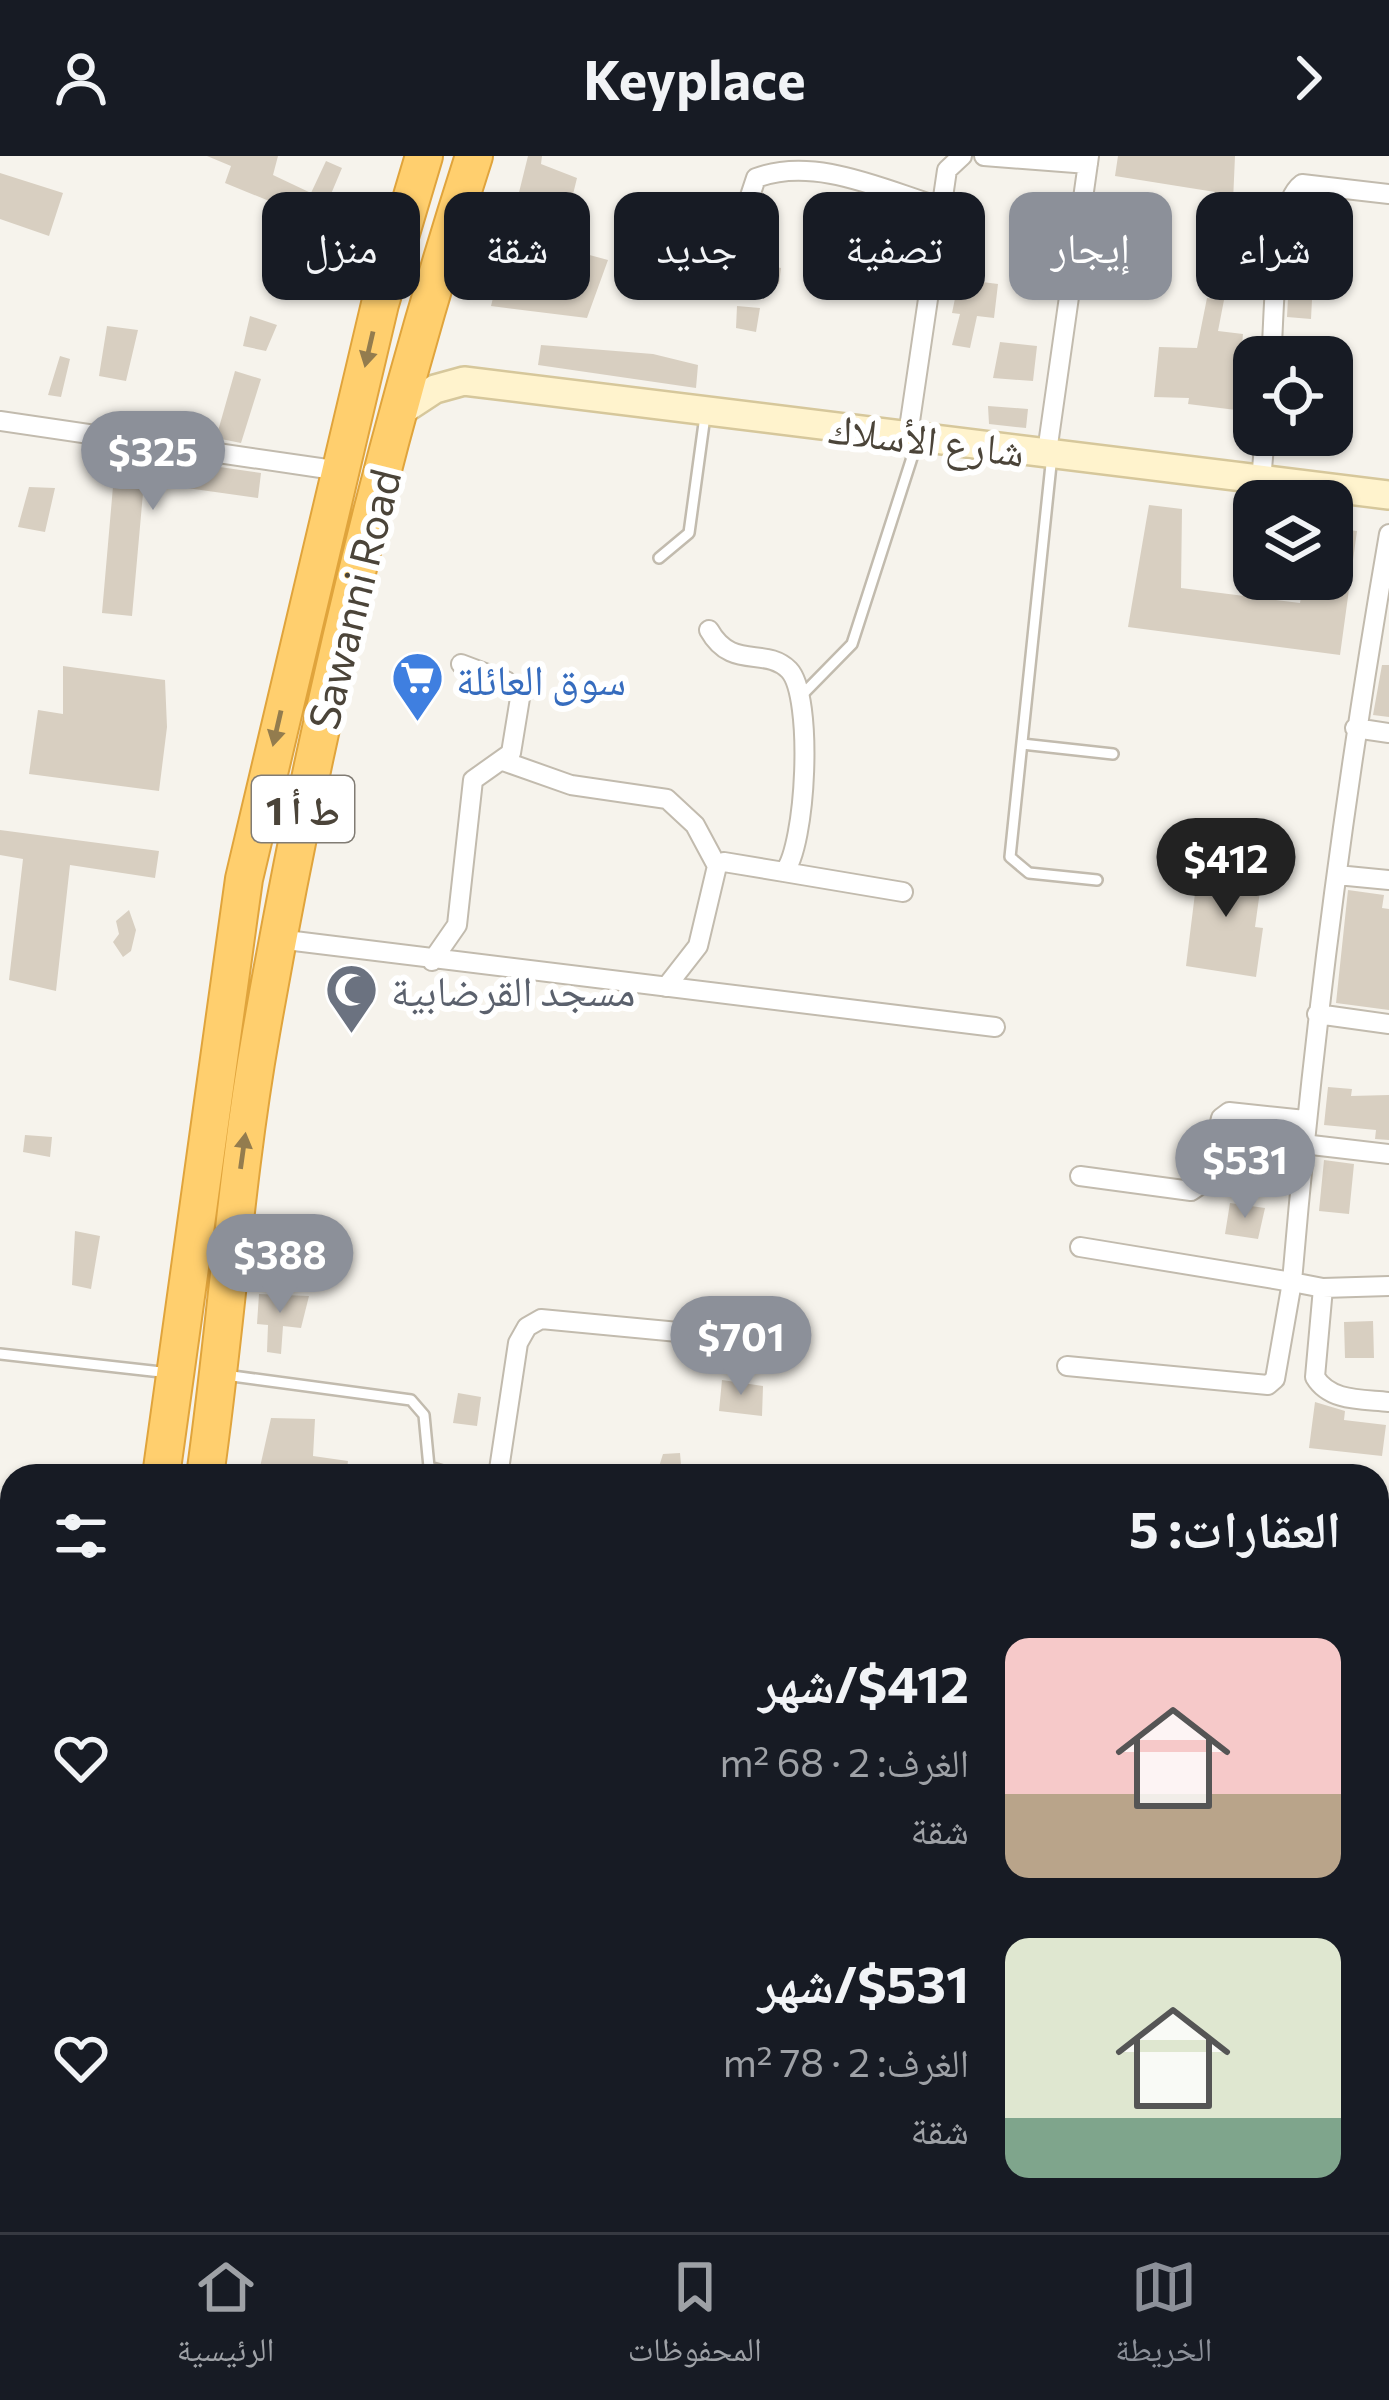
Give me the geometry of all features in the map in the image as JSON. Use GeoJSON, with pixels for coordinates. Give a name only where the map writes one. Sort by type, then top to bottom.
{"type":"FeatureCollection","features":[{"type":"Feature","properties":{"kind":"highway","name":"Sawanni Road"},"geometry":{"type":"LineString","coordinates":[[163,1464],[244,879],[380,304],[424,156]]}},
{"type":"Feature","properties":{"kind":"highway","name":"Sawanni Road"},"geometry":{"type":"LineString","coordinates":[[206,1464],[238,1187],[316,743],[400,412],[474,156]]}},
{"type":"Feature","properties":{"kind":"street"},"geometry":{"type":"LineString","coordinates":[[943,192],[947,170],[962,156]]}},
{"type":"Feature","properties":{"kind":"street"},"geometry":{"type":"LineString","coordinates":[[984,156],[1088,160],[1049,452]]}},
{"type":"Feature","properties":{"kind":"street"},"geometry":{"type":"LineString","coordinates":[[751,192],[756,178],[780,168],[810,167],[891,192]]}},
{"type":"Feature","properties":{"kind":"street"},"geometry":{"type":"LineString","coordinates":[[1273,336],[1284,216],[1295,188],[1302,184],[1389,194]]}},
{"type":"Feature","properties":{"kind":"street"},"geometry":{"type":"LineString","coordinates":[[913,436],[929,300]]}},
{"type":"Feature","properties":{"kind":"street"},"geometry":{"type":"LineString","coordinates":[[420,338],[464,381]]}},
{"type":"Feature","properties":{"kind":"street"},"geometry":{"type":"LineString","coordinates":[[400,412],[434,388],[464,381]]}},
{"type":"Feature","properties":{"kind":"street","name":"شارع الأسلاك"},"geometry":{"type":"LineString","coordinates":[[464,381],[1389,495]]}},
{"type":"Feature","properties":{"kind":"street"},"geometry":{"type":"LineString","coordinates":[[0,421],[341,471]]}},
{"type":"Feature","properties":{"kind":"street"},"geometry":{"type":"LineString","coordinates":[[1261,479],[1263,456]]}},
{"type":"Feature","properties":{"kind":"street"},"geometry":{"type":"LineString","coordinates":[[1066,1366],[1268,1385],[1275,1379],[1292,1282],[1317,1014],[1355,728],[1389,534]]}},
{"type":"Feature","properties":{"kind":"street"},"geometry":{"type":"LineString","coordinates":[[709,630],[726,652],[781,663],[794,674],[801,696],[806,728],[794,853],[784,872]]}},
{"type":"Feature","properties":{"kind":"street"},"geometry":{"type":"LineString","coordinates":[[432,962],[458,925],[475,776],[511,754],[520,698],[506,681],[461,664]]}},
{"type":"Feature","properties":{"kind":"street"},"geometry":{"type":"LineString","coordinates":[[1355,728],[1389,733]]}},
{"type":"Feature","properties":{"kind":"street"},"geometry":{"type":"LineString","coordinates":[[503,761],[571,785],[667,800],[695,825],[717,866],[698,946],[686,969],[666,987]]}},
{"type":"Feature","properties":{"kind":"street"},"geometry":{"type":"LineString","coordinates":[[717,866],[903,892]]}},
{"type":"Feature","properties":{"kind":"street"},"geometry":{"type":"LineString","coordinates":[[1336,874],[1389,880]]}},
{"type":"Feature","properties":{"kind":"street"},"geometry":{"type":"LineString","coordinates":[[278,939],[432,962],[995,1027]]}},
{"type":"Feature","properties":{"kind":"street"},"geometry":{"type":"LineString","coordinates":[[1317,1014],[1389,1024]]}},
{"type":"Feature","properties":{"kind":"street"},"geometry":{"type":"LineString","coordinates":[[1080,1176],[1191,1191],[1206,1181],[1222,1118],[1229,1112],[1306,1120]]}},
{"type":"Feature","properties":{"kind":"street"},"geometry":{"type":"LineString","coordinates":[[1303,1144],[1389,1154]]}},
{"type":"Feature","properties":{"kind":"street"},"geometry":{"type":"LineString","coordinates":[[1080,1247],[1323,1288],[1389,1286]]}},
{"type":"Feature","properties":{"kind":"street"},"geometry":{"type":"LineString","coordinates":[[1323,1288],[1315,1377],[1330,1392],[1347,1398],[1389,1402]]}},
{"type":"Feature","properties":{"kind":"street"},"geometry":{"type":"LineString","coordinates":[[500,1464],[518,1343],[527,1328],[541,1319],[773,1341]]}},
{"type":"Feature","properties":{"kind":"lane"},"geometry":{"type":"LineString","coordinates":[[659,558],[689,533],[706,411]]}},
{"type":"Feature","properties":{"kind":"lane"},"geometry":{"type":"LineString","coordinates":[[801,696],[852,644],[913,436]]}},
{"type":"Feature","properties":{"kind":"lane"},"geometry":{"type":"LineString","coordinates":[[1049,452],[1010,857],[1029,873],[1097,880]]}},
{"type":"Feature","properties":{"kind":"lane"},"geometry":{"type":"LineString","coordinates":[[1022,744],[1113,754]]}},
{"type":"Feature","properties":{"kind":"lane"},"geometry":{"type":"LineString","coordinates":[[0,1354],[175,1374]]}},
{"type":"Feature","properties":{"kind":"lane"},"geometry":{"type":"LineString","coordinates":[[217,1374],[411,1400],[424,1415],[429,1464]]}},
{"type":"Feature","properties":{"kind":"building"},"geometry":{"type":"Polygon","coordinates":[[[207,156],[278,156],[273,175],[309,192],[262,192],[262,198],[225,183],[231,166],[207,156]]]}},
{"type":"Feature","properties":{"kind":"building"},"geometry":{"type":"Polygon","coordinates":[[[528,156],[542,156],[541,164],[577,178],[574,192],[519,192],[528,156]]]}},
{"type":"Feature","properties":{"kind":"building"},"geometry":{"type":"Polygon","coordinates":[[[1118,156],[1235,156],[1233,192],[1115,176],[1118,156]]]}},
{"type":"Feature","properties":{"kind":"building"},"geometry":{"type":"Polygon","coordinates":[[[326,161],[342,168],[332,192],[311,192],[326,161]]]}},
{"type":"Feature","properties":{"kind":"building"},"geometry":{"type":"Polygon","coordinates":[[[0,173],[63,193],[49,236],[0,219],[0,173]]]}},
{"type":"Feature","properties":{"kind":"building"},"geometry":{"type":"Polygon","coordinates":[[[590,255],[608,260],[587,318],[491,306],[492,300],[590,300],[590,255]]]}},
{"type":"Feature","properties":{"kind":"building"},"geometry":{"type":"Polygon","coordinates":[[[985,282],[998,284],[994,318],[977,316],[970,348],[952,345],[960,314],[952,313],[955,300],[985,300],[985,282]]]}},
{"type":"Feature","properties":{"kind":"building"},"geometry":{"type":"Polygon","coordinates":[[[1207,300],[1224,300],[1218,331],[1243,334],[1233,336],[1233,410],[1188,404],[1189,398],[1154,397],[1159,347],[1197,348],[1207,300]]]}},
{"type":"Feature","properties":{"kind":"building"},"geometry":{"type":"Polygon","coordinates":[[[1288,300],[1312,300],[1311,319],[1287,317],[1288,300]]]}},
{"type":"Feature","properties":{"kind":"building"},"geometry":{"type":"Polygon","coordinates":[[[737,306],[760,308],[756,332],[736,328],[737,306]]]}},
{"type":"Feature","properties":{"kind":"building"},"geometry":{"type":"Polygon","coordinates":[[[250,316],[277,325],[266,351],[243,346],[250,316]]]}},
{"type":"Feature","properties":{"kind":"building"},"geometry":{"type":"Polygon","coordinates":[[[107,326],[138,330],[126,381],[99,376],[107,326]]]}},
{"type":"Feature","properties":{"kind":"building"},"geometry":{"type":"Polygon","coordinates":[[[1000,342],[1037,346],[1033,381],[993,378],[1000,342]]]}},
{"type":"Feature","properties":{"kind":"building"},"geometry":{"type":"Polygon","coordinates":[[[541,345],[653,354],[698,365],[696,388],[538,365],[541,345]]]}},
{"type":"Feature","properties":{"kind":"building"},"geometry":{"type":"Polygon","coordinates":[[[60,356],[70,359],[61,397],[48,395],[60,356]]]}},
{"type":"Feature","properties":{"kind":"building"},"geometry":{"type":"Polygon","coordinates":[[[235,371],[261,379],[241,443],[216,438],[235,371]]]}},
{"type":"Feature","properties":{"kind":"building"},"geometry":{"type":"Polygon","coordinates":[[[988,406],[1028,409],[1026,428],[989,424],[988,406]]]}},
{"type":"Feature","properties":{"kind":"building"},"geometry":{"type":"Polygon","coordinates":[[[116,452],[261,473],[258,498],[144,482],[132,616],[102,613],[116,452]]]}},
{"type":"Feature","properties":{"kind":"building"},"geometry":{"type":"Polygon","coordinates":[[[29,487],[55,488],[45,532],[18,527],[29,487]]]}},
{"type":"Feature","properties":{"kind":"building"},"geometry":{"type":"Polygon","coordinates":[[[1149,505],[1182,509],[1181,588],[1233,595],[1233,600],[1348,600],[1340,655],[1128,627],[1149,505]]]}},
{"type":"Feature","properties":{"kind":"building"},"geometry":{"type":"Polygon","coordinates":[[[1382,665],[1389,665],[1389,717],[1373,715],[1382,665]]]}},
{"type":"Feature","properties":{"kind":"building"},"geometry":{"type":"Polygon","coordinates":[[[63,666],[165,680],[167,727],[159,791],[29,774],[38,710],[63,714],[63,666]]]}},
{"type":"Feature","properties":{"kind":"building"},"geometry":{"type":"Polygon","coordinates":[[[0,830],[159,851],[155,878],[70,865],[56,991],[9,980],[23,859],[0,855],[0,830]]]}},
{"type":"Feature","properties":{"kind":"building"},"geometry":{"type":"Polygon","coordinates":[[[1199,861],[1263,869],[1255,927],[1263,928],[1256,977],[1186,966],[1199,861]]]}},
{"type":"Feature","properties":{"kind":"building"},"geometry":{"type":"Polygon","coordinates":[[[1348,890],[1384,895],[1382,908],[1389,909],[1389,1010],[1336,1003],[1348,890]]]}},
{"type":"Feature","properties":{"kind":"building"},"geometry":{"type":"Polygon","coordinates":[[[129,910],[136,930],[131,951],[123,957],[113,942],[119,934],[116,921],[129,910]]]}},
{"type":"Feature","properties":{"kind":"building"},"geometry":{"type":"Polygon","coordinates":[[[1328,1087],[1352,1089],[1351,1096],[1389,1095],[1389,1140],[1375,1139],[1376,1130],[1324,1125],[1328,1087]]]}},
{"type":"Feature","properties":{"kind":"building"},"geometry":{"type":"Polygon","coordinates":[[[25,1135],[52,1137],[50,1157],[23,1152],[25,1135]]]}},
{"type":"Feature","properties":{"kind":"building"},"geometry":{"type":"Polygon","coordinates":[[[1324,1160],[1354,1164],[1349,1214],[1319,1211],[1324,1160]]]}},
{"type":"Feature","properties":{"kind":"building"},"geometry":{"type":"Polygon","coordinates":[[[1230,1203],[1265,1208],[1258,1239],[1225,1234],[1230,1203]]]}},
{"type":"Feature","properties":{"kind":"building"},"geometry":{"type":"Polygon","coordinates":[[[75,1231],[100,1236],[91,1289],[72,1285],[75,1231]]]}},
{"type":"Feature","properties":{"kind":"building"},"geometry":{"type":"Polygon","coordinates":[[[259,1294],[309,1296],[301,1328],[283,1326],[281,1354],[267,1352],[268,1325],[257,1324],[259,1294]]]}},
{"type":"Feature","properties":{"kind":"building"},"geometry":{"type":"Polygon","coordinates":[[[1373,1321],[1374,1358],[1345,1358],[1344,1322],[1373,1321]]]}},
{"type":"Feature","properties":{"kind":"building"},"geometry":{"type":"Polygon","coordinates":[[[722,1380],[763,1386],[762,1416],[719,1411],[722,1380]]]}},
{"type":"Feature","properties":{"kind":"building"},"geometry":{"type":"Polygon","coordinates":[[[458,1393],[481,1397],[477,1426],[453,1423],[458,1393]]]}},
{"type":"Feature","properties":{"kind":"building"},"geometry":{"type":"Polygon","coordinates":[[[1315,1402],[1345,1411],[1344,1420],[1386,1425],[1382,1456],[1309,1448],[1315,1402]]]}},
{"type":"Feature","properties":{"kind":"building"},"geometry":{"type":"Polygon","coordinates":[[[271,1418],[315,1419],[313,1456],[348,1461],[348,1464],[261,1464],[271,1418]]]}},
{"type":"Feature","properties":{"kind":"building"},"geometry":{"type":"Polygon","coordinates":[[[680,1453],[681,1464],[660,1464],[663,1454],[680,1453]]]}},
{"type":"Feature","properties":{"kind":"place","name":"سوق العائلة"},"geometry":{"type":"Point","coordinates":[417,724]}},
{"type":"Feature","properties":{"kind":"place","name":"مسجد القرضابية"},"geometry":{"type":"Point","coordinates":[352,1035]}}]}
